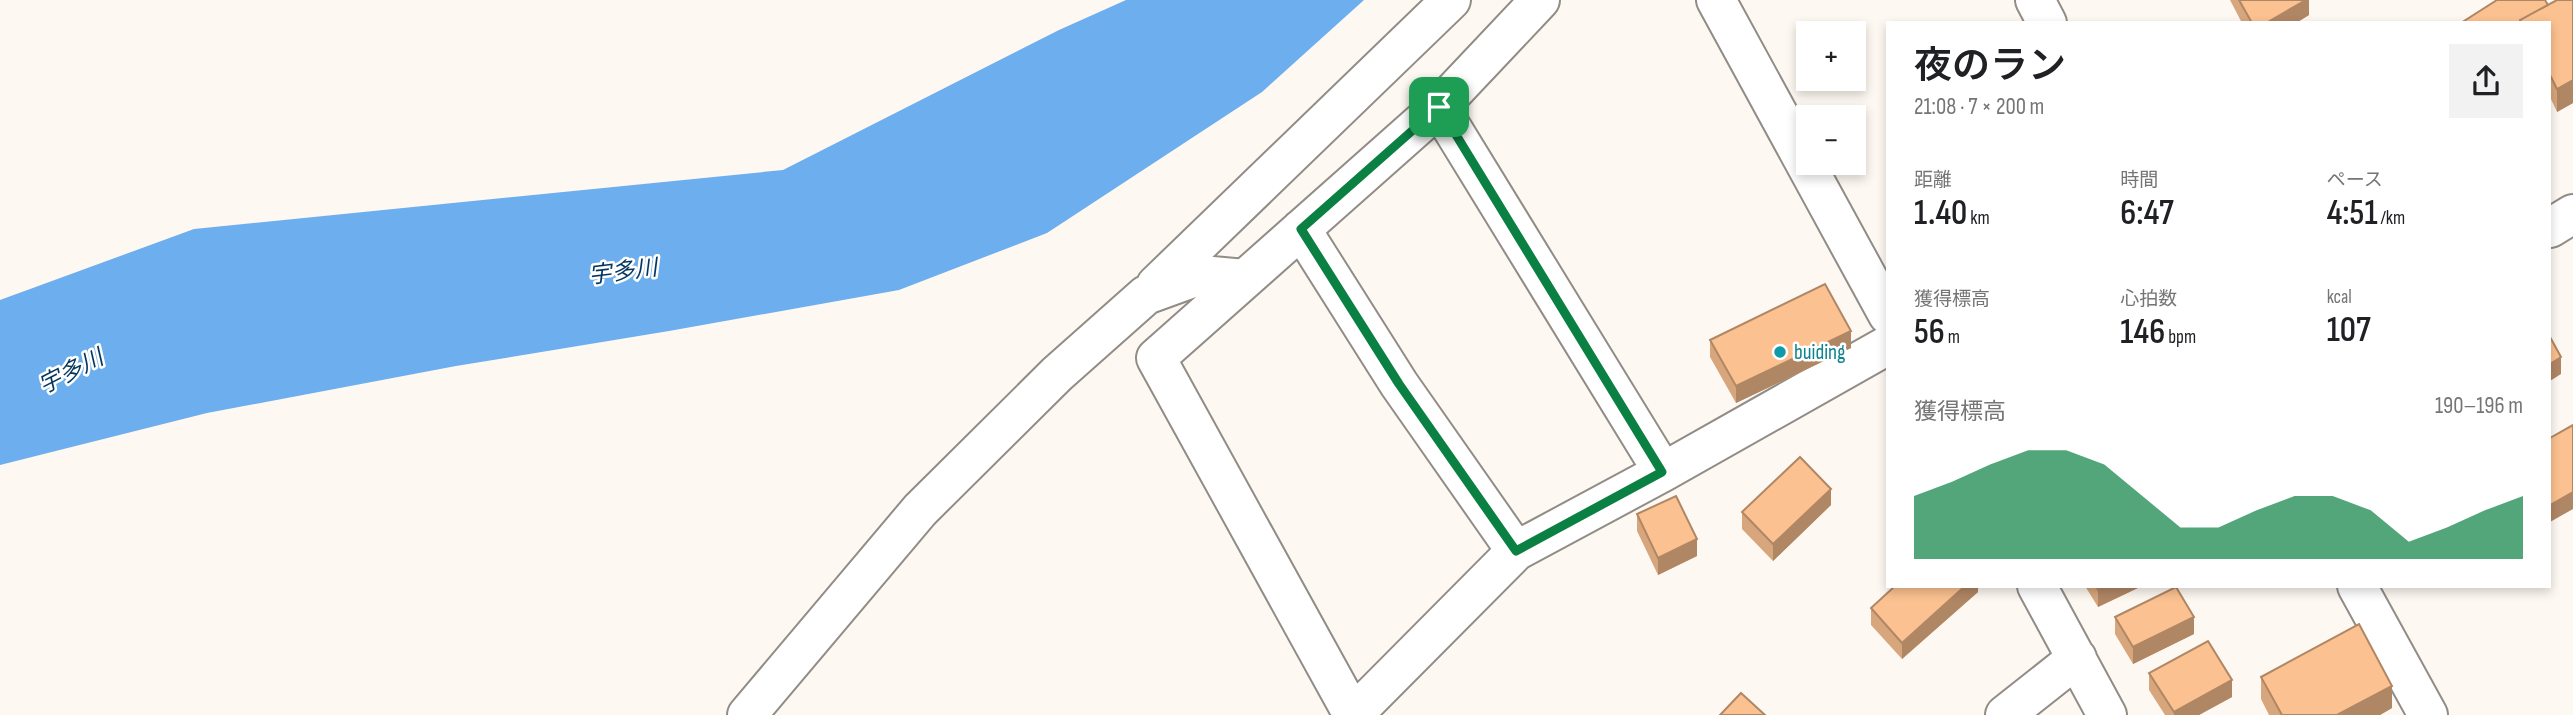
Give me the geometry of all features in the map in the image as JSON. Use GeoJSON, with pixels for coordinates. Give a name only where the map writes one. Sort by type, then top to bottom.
{"type":"FeatureCollection","features":[{"type":"Feature","properties":{"kind":"street"},"geometry":{"type":"LineString","coordinates":[[747,715],[920,510],[1057,374],[1146,295],[1451,0]]}},
{"type":"Feature","properties":{"kind":"street"},"geometry":{"type":"LineString","coordinates":[[1541,0],[1439,107],[1156,358],[1353,715],[1516,551],[1886,346]]}},
{"type":"Feature","properties":{"kind":"street"},"geometry":{"type":"LineString","coordinates":[[1716,0],[1886,310]]}},
{"type":"Feature","properties":{"kind":"street"},"geometry":{"type":"LineString","coordinates":[[2035,0],[2046,21]]}},
{"type":"Feature","properties":{"kind":"street"},"geometry":{"type":"LineString","coordinates":[[1439,107],[1662,472]]}},
{"type":"Feature","properties":{"kind":"street"},"geometry":{"type":"LineString","coordinates":[[2551,227],[2573,214]]}},
{"type":"Feature","properties":{"kind":"street"},"geometry":{"type":"LineString","coordinates":[[1301,229],[1399,384],[1516,551]]}},
{"type":"Feature","properties":{"kind":"street"},"geometry":{"type":"LineString","coordinates":[[1146,295],[1201,275],[1245,279]]}},
{"type":"Feature","properties":{"kind":"street"},"geometry":{"type":"LineString","coordinates":[[2039,588],[2108,715]]}},
{"type":"Feature","properties":{"kind":"street"},"geometry":{"type":"LineString","coordinates":[[2358,588],[2427,715]]}},
{"type":"Feature","properties":{"kind":"street"},"geometry":{"type":"LineString","coordinates":[[2005,715],[2077,657]]}},
{"type":"Feature","properties":{"kind":"water","name":"宇多川"},"geometry":{"type":"Polygon","coordinates":[[[1126,0],[1364,0],[1262,92],[1047,233],[899,290],[456,366],[207,413],[0,465],[0,300],[194,229],[783,170],[1059,30],[1126,0]]]}},
{"type":"Feature","properties":{"kind":"building"},"geometry":{"type":"Polygon","coordinates":[[[2239,0],[2306,0],[2269,21],[2251,21],[2239,0]]]}},
{"type":"Feature","properties":{"kind":"building"},"geometry":{"type":"Polygon","coordinates":[[[2497,0],[2545,0],[2548,5],[2520,21],[2464,21],[2497,0]]]}},
{"type":"Feature","properties":{"kind":"building"},"geometry":{"type":"Polygon","coordinates":[[[2557,0],[2573,0],[2573,80],[2557,89],[2551,77],[2551,21],[2520,20],[2557,0]]]}},
{"type":"Feature","properties":{"kind":"building","name":"buiding"},"geometry":{"type":"Polygon","coordinates":[[[1825,284],[1851,331],[1736,386],[1710,340],[1825,284]]]}},
{"type":"Feature","properties":{"kind":"building"},"geometry":{"type":"Polygon","coordinates":[[[2551,339],[2561,357],[2551,363],[2551,339]]]}},
{"type":"Feature","properties":{"kind":"building"},"geometry":{"type":"Polygon","coordinates":[[[2573,425],[2573,492],[2551,504],[2551,437],[2573,425]]]}},
{"type":"Feature","properties":{"kind":"building"},"geometry":{"type":"Polygon","coordinates":[[[1800,457],[1831,489],[1773,544],[1742,512],[1800,457]]]}},
{"type":"Feature","properties":{"kind":"building"},"geometry":{"type":"Polygon","coordinates":[[[1676,496],[1697,539],[1658,558],[1637,514],[1676,496]]]}},
{"type":"Feature","properties":{"kind":"building"},"geometry":{"type":"Polygon","coordinates":[[[1893,588],[1963,588],[1902,643],[1871,608],[1893,588]]]}},
{"type":"Feature","properties":{"kind":"building"},"geometry":{"type":"Polygon","coordinates":[[[2177,588],[2194,617],[2133,647],[2115,617],[2177,588]]]}},
{"type":"Feature","properties":{"kind":"building"},"geometry":{"type":"Polygon","coordinates":[[[2359,624],[2392,686],[2337,715],[2282,715],[2261,677],[2359,624]]]}},
{"type":"Feature","properties":{"kind":"building"},"geometry":{"type":"Polygon","coordinates":[[[2208,641],[2232,680],[2174,712],[2149,673],[2208,641]]]}},
{"type":"Feature","properties":{"kind":"building"},"geometry":{"type":"Polygon","coordinates":[[[1741,693],[1765,715],[1720,715],[1741,693]]]}},
{"type":"Feature","properties":{"kind":"place","name":"buiding"},"geometry":{"type":"Point","coordinates":[1780,352]}},
{"type":"Feature","properties":{"kind":"route"},"geometry":{"type":"LineString","coordinates":[[1439,107],[1662,472],[1516,551],[1399,384],[1301,229],[1439,107]]}}]}
